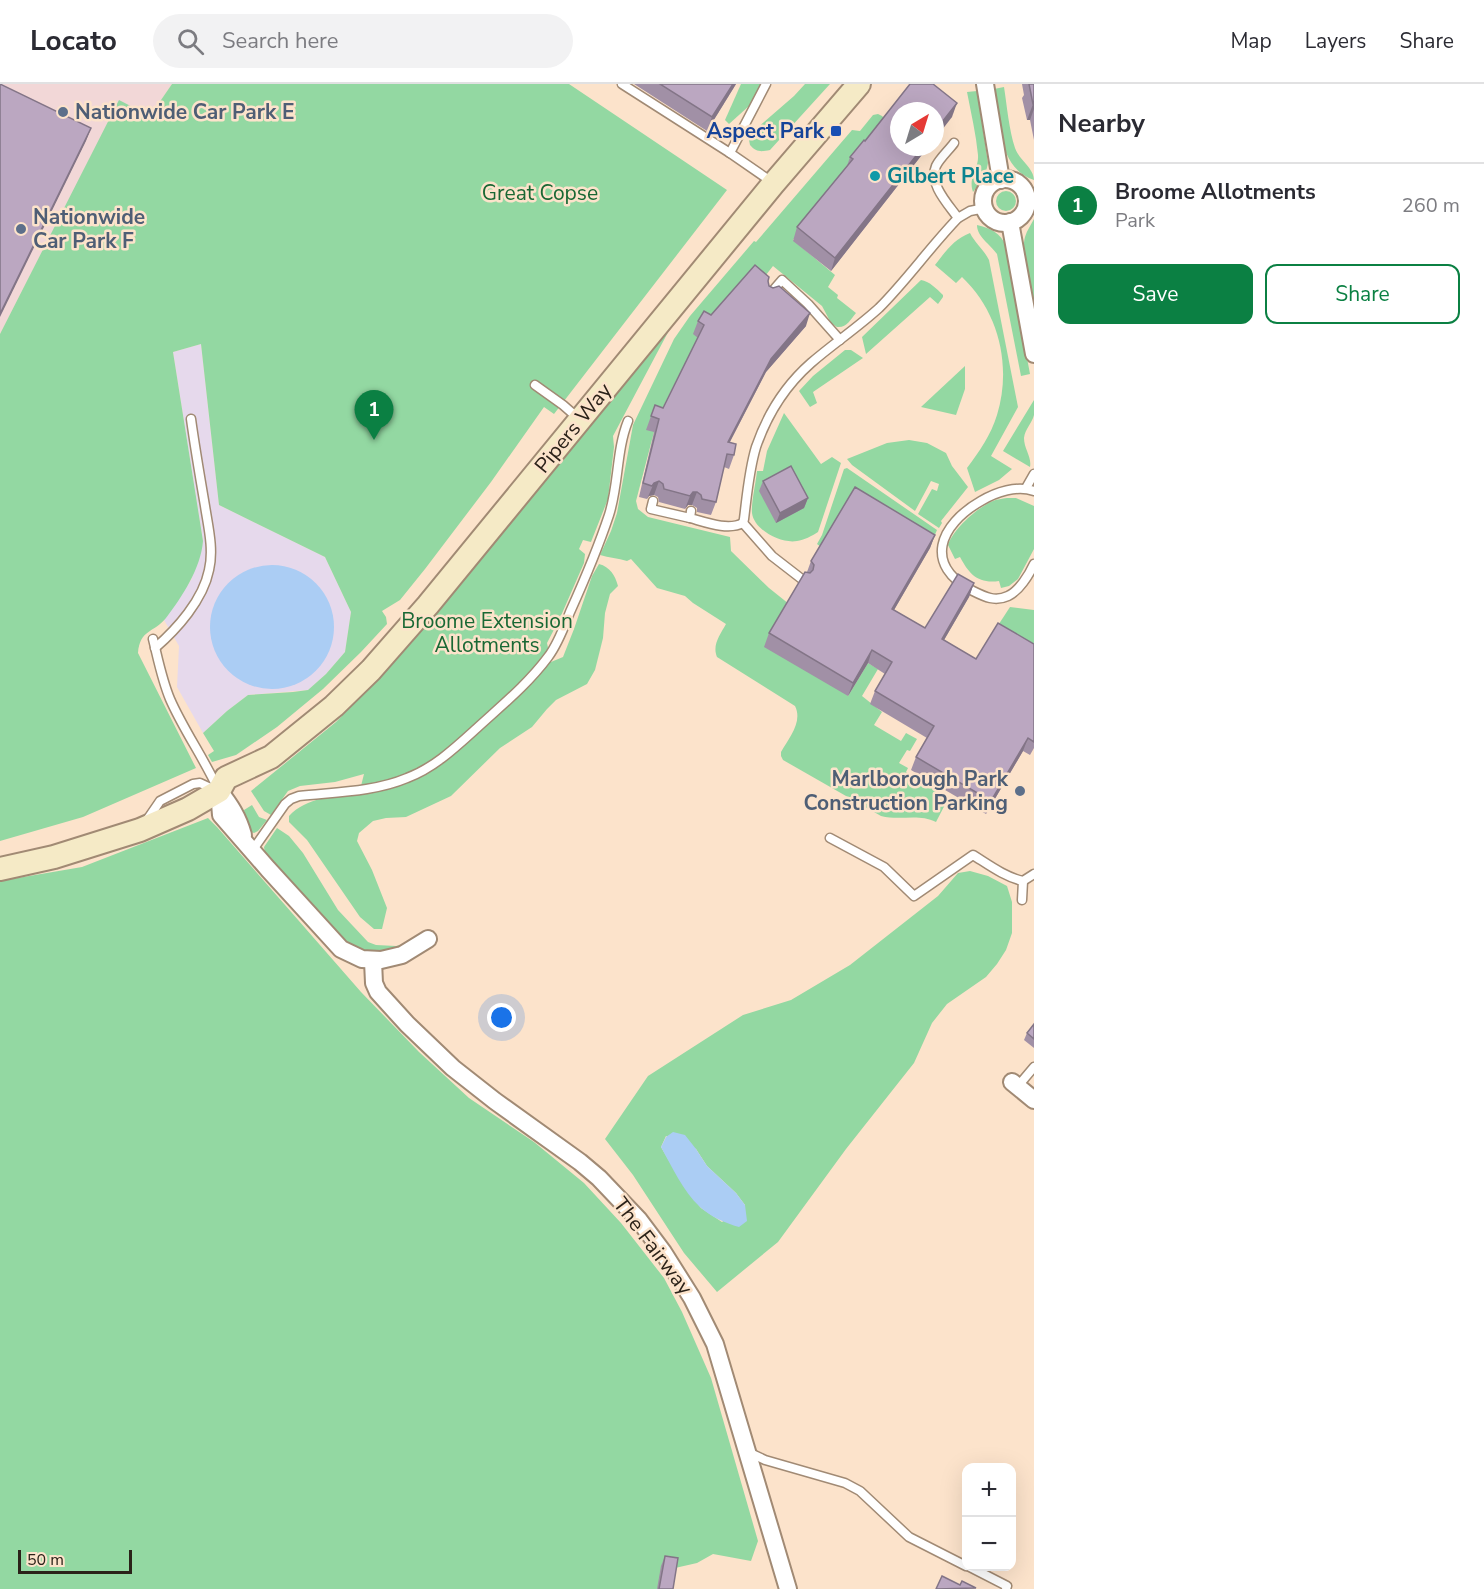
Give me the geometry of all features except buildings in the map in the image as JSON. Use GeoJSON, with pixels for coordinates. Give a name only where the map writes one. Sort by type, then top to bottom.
{"type":"FeatureCollection","features":[{"type":"Feature","properties":{"kind":"main road","name":"Pipers Way"},"geometry":{"type":"LineString","coordinates":[[0,868],[54,857],[140,830],[188,809],[219,791],[234,791],[264,768],[271,757],[318,720],[371,670],[436,596],[774,183],[859,84]]}},
{"type":"Feature","properties":{"kind":"street"},"geometry":{"type":"LineString","coordinates":[[985,84],[1001,180]]}},
{"type":"Feature","properties":{"kind":"street"},"geometry":{"type":"LineString","coordinates":[[1008,179],[1020,185],[1030,196],[1021,216],[1003,223],[992,218],[983,200],[989,187],[1001,180],[1008,179]]}},
{"type":"Feature","properties":{"kind":"street"},"geometry":{"type":"LineString","coordinates":[[1010,222],[1034,354]]}},
{"type":"Feature","properties":{"kind":"street"},"geometry":{"type":"LineString","coordinates":[[219,791],[221,815],[341,949],[355,957],[373,961],[396,957],[428,939]]}},
{"type":"Feature","properties":{"kind":"street","name":"The Fairway"},"geometry":{"type":"LineString","coordinates":[[373,961],[374,983],[378,992],[423,1041],[474,1085],[580,1162],[616,1195],[639,1220],[663,1252],[692,1298],[715,1344],[788,1589]]}},
{"type":"Feature","properties":{"kind":"street"},"geometry":{"type":"LineString","coordinates":[[1015,1084],[1034,1100]]}},
{"type":"Feature","properties":{"kind":"lane"},"geometry":{"type":"LineString","coordinates":[[622,84],[774,183]]}},
{"type":"Feature","properties":{"kind":"lane"},"geometry":{"type":"LineString","coordinates":[[730,153],[766,84]]}},
{"type":"Feature","properties":{"kind":"lane"},"geometry":{"type":"LineString","coordinates":[[954,143],[935,168],[934,177],[939,191],[958,218]]}},
{"type":"Feature","properties":{"kind":"lane"},"geometry":{"type":"LineString","coordinates":[[653,501],[651,509],[690,515],[723,526],[738,526],[743,523],[756,446],[786,389],[798,375],[863,322],[894,292],[958,218],[970,211],[985,208]]}},
{"type":"Feature","properties":{"kind":"lane"},"geometry":{"type":"LineString","coordinates":[[769,295],[782,280],[808,304],[840,340]]}},
{"type":"Feature","properties":{"kind":"lane"},"geometry":{"type":"LineString","coordinates":[[535,386],[563,405],[579,420]]}},
{"type":"Feature","properties":{"kind":"lane"},"geometry":{"type":"LineString","coordinates":[[191,419],[210,538],[209,570],[205,583],[184,619],[171,634],[154,644],[169,697],[219,791]]}},
{"type":"Feature","properties":{"kind":"lane"},"geometry":{"type":"LineString","coordinates":[[248,846],[291,799],[382,785],[423,771],[457,746],[536,672],[558,641],[609,515],[616,487],[621,441],[628,421]]}},
{"type":"Feature","properties":{"kind":"lane"},"geometry":{"type":"LineString","coordinates":[[1034,474],[1030,490],[1011,490],[990,496],[975,504],[958,518],[946,534],[941,547],[948,574],[959,583],[988,599],[1007,597],[1018,590],[1034,564]]}},
{"type":"Feature","properties":{"kind":"lane"},"geometry":{"type":"LineString","coordinates":[[743,523],[772,556],[803,580]]}},
{"type":"Feature","properties":{"kind":"lane"},"geometry":{"type":"LineString","coordinates":[[831,838],[884,867],[915,896],[973,855],[1000,872],[1023,881]]}},
{"type":"Feature","properties":{"kind":"lane"},"geometry":{"type":"LineString","coordinates":[[1023,881],[1034,874]]}},
{"type":"Feature","properties":{"kind":"lane"},"geometry":{"type":"LineString","coordinates":[[1022,900],[1023,881]]}},
{"type":"Feature","properties":{"kind":"lane"},"geometry":{"type":"LineString","coordinates":[[1015,1084],[1034,1067]]}},
{"type":"Feature","properties":{"kind":"lane"},"geometry":{"type":"LineString","coordinates":[[747,1452],[765,1460],[845,1483],[860,1491],[909,1537],[962,1564]]}},
{"type":"Feature","properties":{"kind":"lane"},"geometry":{"type":"LineString","coordinates":[[977,1571],[1007,1586],[1006,1589]]}},
{"type":"Feature","properties":{"kind":"shaded area"},"geometry":{"type":"Polygon","coordinates":[[[0,84],[172,84],[150,116],[119,101],[0,334],[0,84]]]}},
{"type":"Feature","properties":{"kind":"shaded area"},"geometry":{"type":"Polygon","coordinates":[[[201,344],[219,505],[325,557],[351,612],[345,652],[308,690],[248,695],[203,733],[177,687],[179,646],[164,620],[191,580],[203,541],[173,352],[201,344]]]}},
{"type":"Feature","properties":{"kind":"green space","name":"Great Copse"},"geometry":{"type":"Polygon","coordinates":[[[172,84],[569,84],[727,190],[554,414],[544,407],[425,569],[400,600],[382,611],[387,624],[323,689],[277,727],[236,755],[212,762],[208,755],[214,751],[203,733],[248,695],[308,690],[345,652],[351,612],[325,557],[219,505],[201,344],[173,352],[203,541],[195,572],[184,592],[166,618],[145,635],[139,645],[138,653],[196,768],[83,817],[0,841],[0,334],[119,100],[150,116],[172,84]]]}},
{"type":"Feature","properties":{"kind":"green space"},"geometry":{"type":"Polygon","coordinates":[[[741,84],[771,84],[729,124],[725,120],[741,84]]]}},
{"type":"Feature","properties":{"kind":"green space"},"geometry":{"type":"Polygon","coordinates":[[[805,84],[830,84],[770,150],[754,149],[749,140],[756,129],[805,84]]]}},
{"type":"Feature","properties":{"kind":"green space"},"geometry":{"type":"Polygon","coordinates":[[[1004,87],[1015,148],[1032,172],[1034,180],[1022,174],[1014,166],[1002,142],[994,89],[1004,87]]]}},
{"type":"Feature","properties":{"kind":"green space"},"geometry":{"type":"Polygon","coordinates":[[[977,91],[988,163],[985,176],[973,192],[972,181],[978,155],[967,92],[977,91]]]}},
{"type":"Feature","properties":{"kind":"green space"},"geometry":{"type":"Polygon","coordinates":[[[878,114],[887,121],[793,240],[835,275],[828,287],[838,295],[837,298],[856,313],[846,325],[837,327],[831,323],[822,306],[773,266],[762,280],[703,328],[663,407],[636,501],[638,509],[648,517],[730,537],[731,551],[789,604],[848,696],[868,663],[878,669],[862,696],[882,712],[874,725],[901,741],[906,733],[917,739],[899,763],[908,768],[906,772],[949,797],[936,822],[916,817],[881,816],[783,760],[781,752],[796,724],[795,706],[717,657],[716,644],[726,624],[685,596],[657,588],[631,559],[627,561],[600,555],[617,513],[633,425],[674,339],[690,316],[852,130],[860,131],[873,115],[878,114]]]}},
{"type":"Feature","properties":{"kind":"green space"},"geometry":{"type":"Polygon","coordinates":[[[1006,191],[1013,194],[1016,201],[1013,208],[1006,211],[999,208],[996,201],[999,194],[1006,191]]]}},
{"type":"Feature","properties":{"kind":"green space"},"geometry":{"type":"Polygon","coordinates":[[[1034,219],[1034,315],[1024,245],[1026,234],[1034,219]]]}},
{"type":"Feature","properties":{"kind":"green space"},"geometry":{"type":"Polygon","coordinates":[[[977,225],[995,232],[1006,246],[1030,374],[1021,376],[997,254],[981,237],[977,225]]]}},
{"type":"Feature","properties":{"kind":"green space"},"geometry":{"type":"Polygon","coordinates":[[[970,233],[989,260],[1018,407],[991,456],[1012,469],[999,480],[975,492],[967,468],[988,436],[997,415],[1003,378],[999,341],[985,306],[975,291],[962,277],[956,283],[935,265],[955,242],[970,233]]]}},
{"type":"Feature","properties":{"kind":"green space"},"geometry":{"type":"Polygon","coordinates":[[[921,280],[936,288],[943,295],[938,304],[930,297],[866,354],[862,337],[921,280]]]}},
{"type":"Feature","properties":{"kind":"green space","name":"Broome Extension Allotments"},"geometry":{"type":"Polygon","coordinates":[[[674,321],[613,436],[614,447],[608,499],[591,542],[583,540],[579,549],[585,554],[584,563],[547,643],[551,662],[563,657],[592,576],[599,564],[606,567],[614,575],[618,586],[610,594],[595,670],[587,684],[556,700],[532,727],[500,748],[451,796],[406,817],[373,821],[359,833],[357,841],[372,870],[387,908],[382,929],[374,929],[360,917],[307,840],[289,822],[289,816],[304,805],[322,798],[360,790],[364,774],[335,782],[300,786],[288,791],[271,815],[264,811],[251,791],[336,722],[373,684],[674,321]]]}},
{"type":"Feature","properties":{"kind":"green space"},"geometry":{"type":"Polygon","coordinates":[[[845,350],[851,350],[863,358],[813,392],[817,403],[810,407],[799,391],[813,376],[845,350]]]}},
{"type":"Feature","properties":{"kind":"green space"},"geometry":{"type":"Polygon","coordinates":[[[965,366],[965,389],[956,415],[921,407],[965,366]]]}},
{"type":"Feature","properties":{"kind":"green space"},"geometry":{"type":"Polygon","coordinates":[[[1034,400],[1034,415],[1024,438],[1030,467],[1003,451],[1034,400]]]}},
{"type":"Feature","properties":{"kind":"green space"},"geometry":{"type":"Polygon","coordinates":[[[784,413],[821,464],[832,457],[841,463],[818,532],[797,541],[769,535],[758,525],[752,513],[757,471],[763,471],[767,451],[784,413]]]}},
{"type":"Feature","properties":{"kind":"green space"},"geometry":{"type":"Polygon","coordinates":[[[909,440],[927,443],[946,453],[952,466],[968,487],[941,521],[939,528],[918,514],[932,489],[937,491],[939,484],[931,481],[915,511],[847,459],[887,443],[909,440]]]}},
{"type":"Feature","properties":{"kind":"green space"},"geometry":{"type":"Polygon","coordinates":[[[847,468],[937,530],[930,546],[821,547],[817,544],[844,469],[847,468]]]}},
{"type":"Feature","properties":{"kind":"green space"},"geometry":{"type":"Polygon","coordinates":[[[1016,498],[1034,506],[1034,549],[1018,579],[1009,586],[1001,588],[999,581],[985,581],[971,573],[960,557],[955,559],[948,545],[955,532],[973,513],[993,501],[1016,498]]]}},
{"type":"Feature","properties":{"kind":"green space"},"geometry":{"type":"Polygon","coordinates":[[[1010,607],[1034,610],[1034,653],[995,630],[1010,607]]]}},
{"type":"Feature","properties":{"kind":"green space"},"geometry":{"type":"Polygon","coordinates":[[[252,805],[259,817],[267,820],[254,833],[249,831],[244,810],[252,805]]]}},
{"type":"Feature","properties":{"kind":"green space"},"geometry":{"type":"Polygon","coordinates":[[[208,818],[361,992],[419,1052],[469,1098],[534,1142],[584,1183],[621,1223],[664,1278],[682,1312],[711,1378],[758,1541],[751,1561],[713,1554],[697,1563],[675,1568],[671,1589],[0,1589],[0,881],[82,867],[208,818]]]}},
{"type":"Feature","properties":{"kind":"green space"},"geometry":{"type":"Polygon","coordinates":[[[277,828],[289,836],[303,853],[338,910],[368,942],[376,945],[396,946],[409,943],[391,950],[372,952],[360,949],[345,940],[265,853],[264,847],[277,828]]]}},
{"type":"Feature","properties":{"kind":"green space"},"geometry":{"type":"Polygon","coordinates":[[[970,871],[988,876],[1007,886],[1012,902],[1012,933],[1006,950],[986,977],[947,1004],[932,1023],[914,1063],[846,1149],[778,1242],[717,1292],[684,1253],[633,1175],[605,1139],[648,1076],[743,1015],[791,1000],[850,965],[938,896],[958,873],[970,871]],[[666,1136],[661,1147],[685,1188],[701,1208],[722,1222],[745,1205],[736,1193],[707,1166],[696,1149],[666,1136]]]}},
{"type":"Feature","properties":{"kind":"water"},"geometry":{"type":"Polygon","coordinates":[[[272,565],[296,569],[316,583],[330,603],[334,627],[330,651],[316,671],[296,685],[272,689],[248,685],[228,671],[214,651],[210,627],[214,603],[228,583],[248,569],[272,565]]]}},
{"type":"Feature","properties":{"kind":"water"},"geometry":{"type":"Polygon","coordinates":[[[673,1132],[685,1135],[707,1166],[736,1193],[745,1205],[747,1221],[739,1227],[718,1219],[700,1207],[688,1194],[661,1147],[666,1137],[673,1132]]]}},
{"type":"Feature","properties":{"kind":"place","name":"Nationwide Car Park E"},"geometry":{"type":"Point","coordinates":[63,112]}},
{"type":"Feature","properties":{"kind":"place","name":"Aspect Park"},"geometry":{"type":"Point","coordinates":[836,131]}},
{"type":"Feature","properties":{"kind":"place","name":"Gilbert Place"},"geometry":{"type":"Point","coordinates":[875,176]}},
{"type":"Feature","properties":{"kind":"place","name":"Nationwide Car Park F"},"geometry":{"type":"Point","coordinates":[21,229]}},
{"type":"Feature","properties":{"kind":"place","name":"Broome Allotments"},"geometry":{"type":"Point","coordinates":[374,440]}},
{"type":"Feature","properties":{"kind":"place","name":"Marlborough Park Construction Parking"},"geometry":{"type":"Point","coordinates":[1020,791]}}]}
